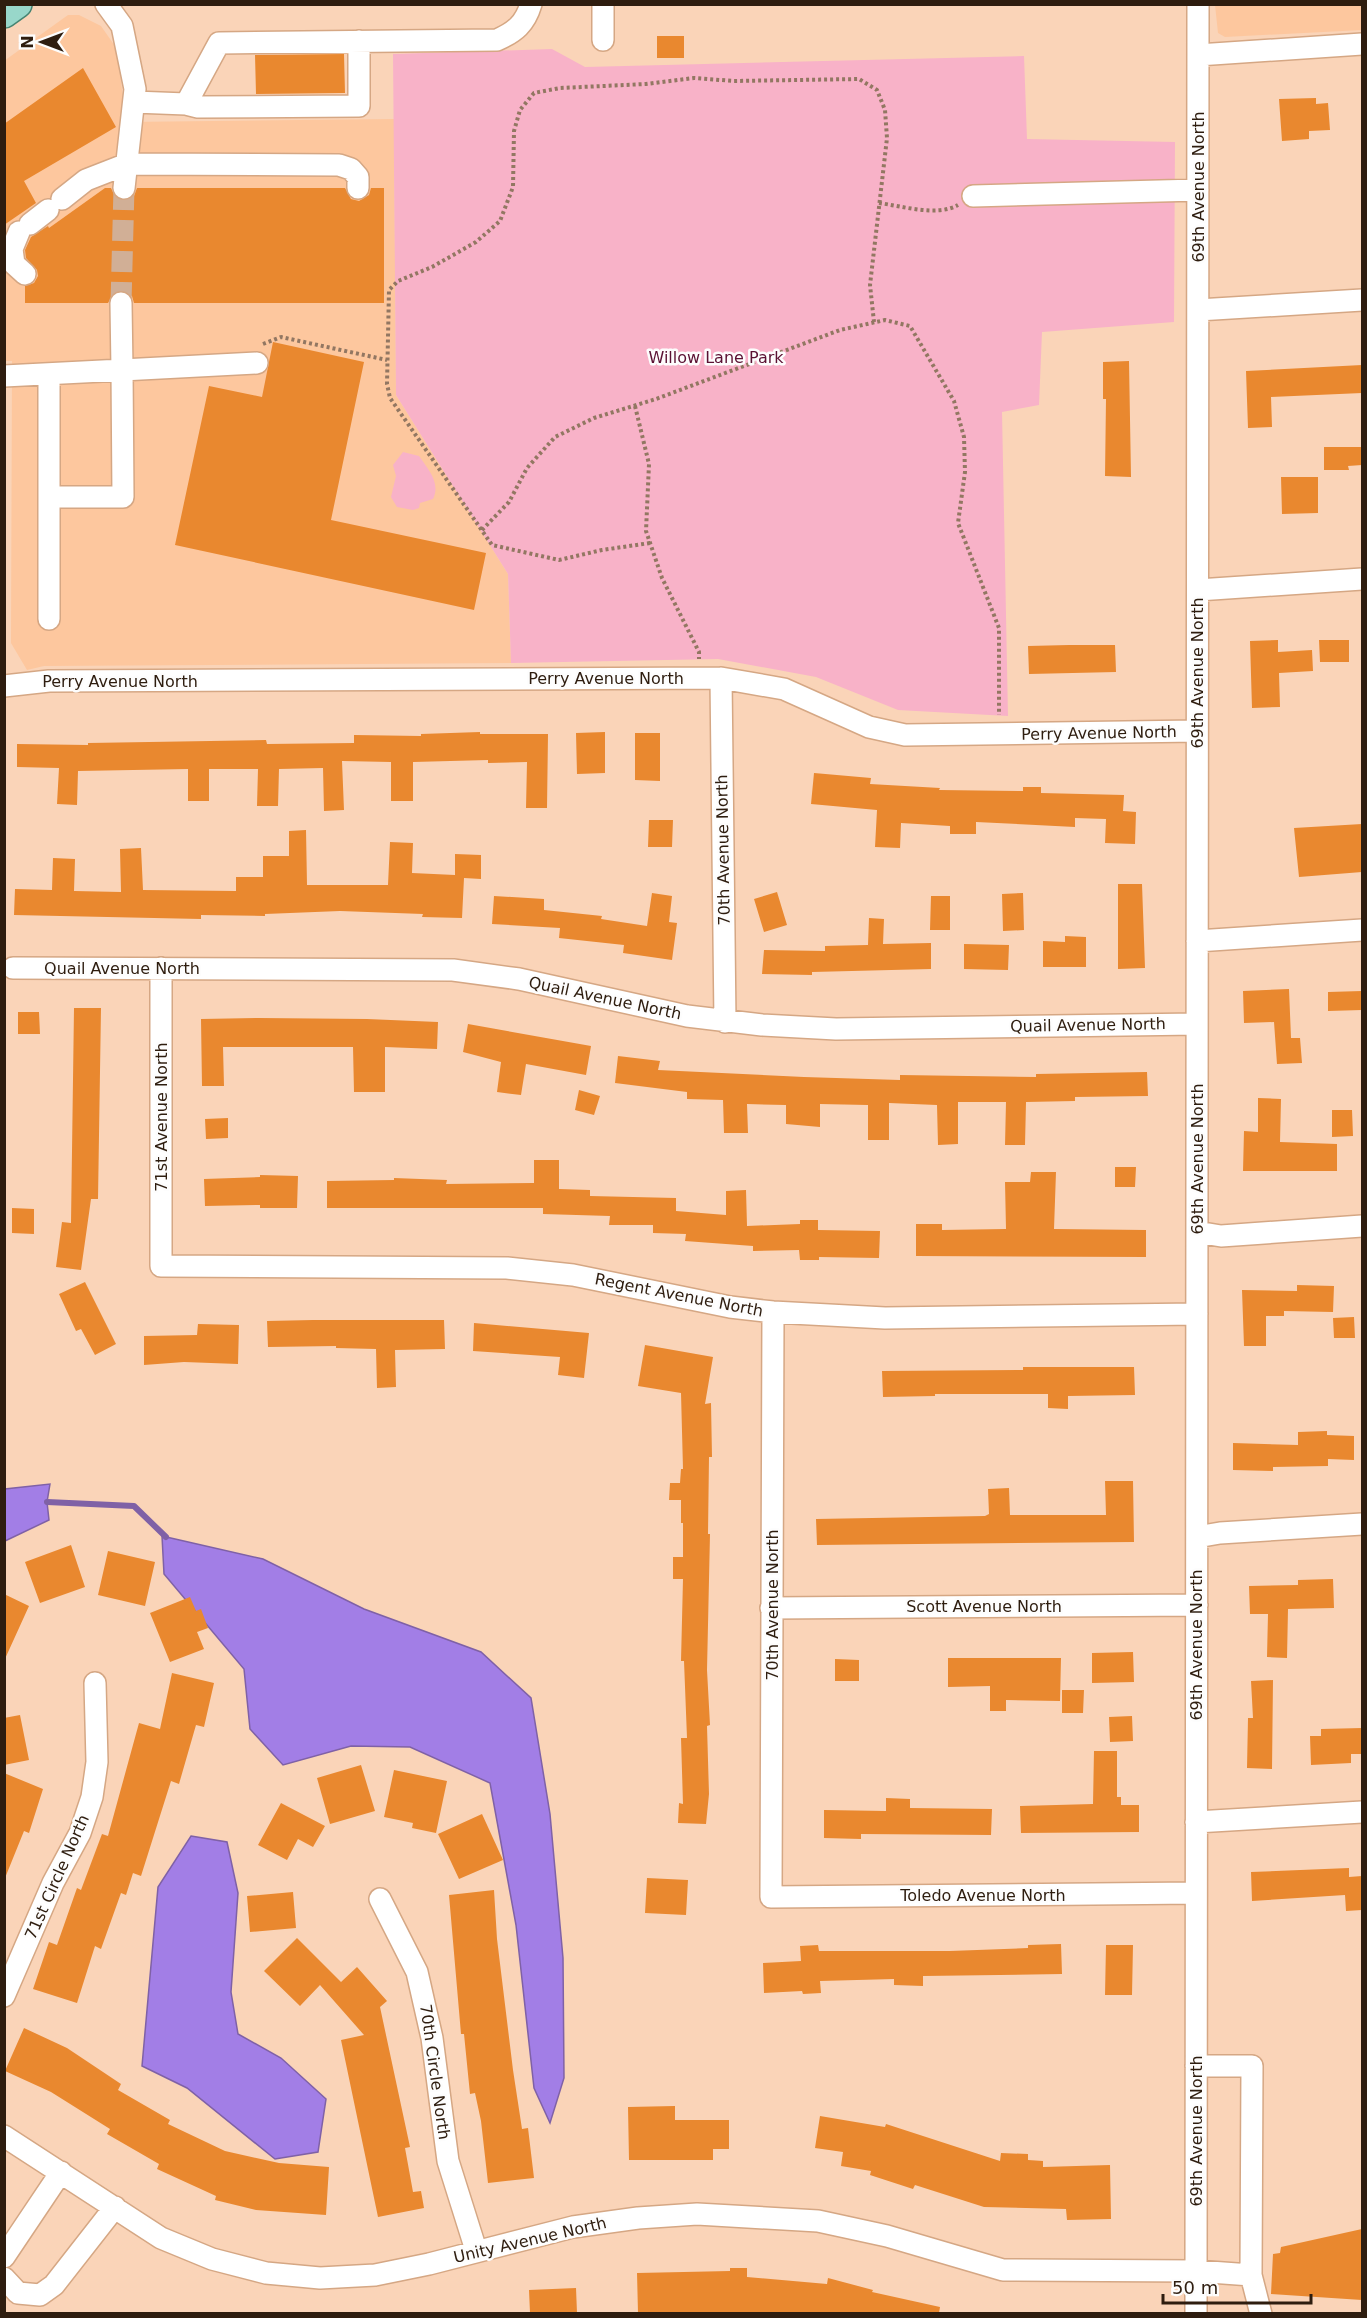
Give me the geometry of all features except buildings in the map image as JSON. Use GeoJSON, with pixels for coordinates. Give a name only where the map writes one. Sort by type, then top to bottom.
{"type":"FeatureCollection","features":[{"type":"Feature","properties":{"kind":"main road"},"geometry":{"type":"LineString","coordinates":[[4,14],[18,4]]}},
{"type":"Feature","properties":{"kind":"street"},"geometry":{"type":"LineString","coordinates":[[106,4],[122,26],[135,89],[124,188]]}},
{"type":"Feature","properties":{"kind":"street"},"geometry":{"type":"LineString","coordinates":[[186,104],[219,43],[497,40],[514,32],[527,18],[531,4]]}},
{"type":"Feature","properties":{"kind":"street"},"geometry":{"type":"LineString","coordinates":[[603,4],[603,40]]}},
{"type":"Feature","properties":{"kind":"street","name":"69th Avenue North"},"geometry":{"type":"LineString","coordinates":[[1196,2313],[1198,4]]}},
{"type":"Feature","properties":{"kind":"street"},"geometry":{"type":"LineString","coordinates":[[134,102],[186,104],[198,107],[358,106],[358,41]]}},
{"type":"Feature","properties":{"kind":"street"},"geometry":{"type":"LineString","coordinates":[[1198,55],[1362,44]]}},
{"type":"Feature","properties":{"kind":"street"},"geometry":{"type":"LineString","coordinates":[[25,274],[14,264],[12,249],[25,228],[86,180],[127,164],[339,165],[351,169],[357,177],[358,188]]}},
{"type":"Feature","properties":{"kind":"street"},"geometry":{"type":"LineString","coordinates":[[973,196],[1198,190]]}},
{"type":"Feature","properties":{"kind":"street"},"geometry":{"type":"LineString","coordinates":[[1198,310],[1362,300]]}},
{"type":"Feature","properties":{"kind":"street"},"geometry":{"type":"LineString","coordinates":[[50,497],[123,497],[121,303]]}},
{"type":"Feature","properties":{"kind":"street"},"geometry":{"type":"LineString","coordinates":[[4,376],[257,363]]}},
{"type":"Feature","properties":{"kind":"street"},"geometry":{"type":"LineString","coordinates":[[49,374],[49,619]]}},
{"type":"Feature","properties":{"kind":"street"},"geometry":{"type":"LineString","coordinates":[[1198,590],[1362,579]]}},
{"type":"Feature","properties":{"kind":"street","name":"Perry Avenue North"},"geometry":{"type":"LineString","coordinates":[[4,686],[49,681],[721,678],[784,689],[888,733],[926,736],[1197,731]]}},
{"type":"Feature","properties":{"kind":"street","name":"70th Avenue North"},"geometry":{"type":"LineString","coordinates":[[721,678],[725,1022]]}},
{"type":"Feature","properties":{"kind":"street"},"geometry":{"type":"LineString","coordinates":[[1197,941],[1362,930]]}},
{"type":"Feature","properties":{"kind":"street","name":"Quail Avenue North"},"geometry":{"type":"LineString","coordinates":[[13,968],[453,970],[519,979],[687,1016],[725,1022],[836,1029],[1197,1024]]}},
{"type":"Feature","properties":{"kind":"street","name":"71st Avenue North"},"geometry":{"type":"LineString","coordinates":[[161,968],[161,1266]]}},
{"type":"Feature","properties":{"kind":"street"},"geometry":{"type":"LineString","coordinates":[[1197,1232],[1221,1236],[1362,1226]]}},
{"type":"Feature","properties":{"kind":"street","name":"Regent Avenue North"},"geometry":{"type":"LineString","coordinates":[[161,1266],[507,1268],[573,1275],[730,1307],[773,1312],[885,1318],[1197,1314]]}},
{"type":"Feature","properties":{"kind":"street","name":"70th Avenue North"},"geometry":{"type":"LineString","coordinates":[[771,1897],[773,1312]]}},
{"type":"Feature","properties":{"kind":"street"},"geometry":{"type":"LineString","coordinates":[[1197,1537],[1220,1533],[1362,1524]]}},
{"type":"Feature","properties":{"kind":"street","name":"Scott Avenue North"},"geometry":{"type":"LineString","coordinates":[[771,1608],[1197,1605]]}},
{"type":"Feature","properties":{"kind":"street","name":"71st Circle North"},"geometry":{"type":"LineString","coordinates":[[4,1996],[53,1883],[80,1833],[92,1797],[97,1762],[95,1683]]}},
{"type":"Feature","properties":{"kind":"street"},"geometry":{"type":"LineString","coordinates":[[1196,1822],[1362,1812]]}},
{"type":"Feature","properties":{"kind":"street","name":"Toledo Avenue North"},"geometry":{"type":"LineString","coordinates":[[771,1897],[1196,1893]]}},
{"type":"Feature","properties":{"kind":"street","name":"70th Circle North"},"geometry":{"type":"LineString","coordinates":[[380,1899],[417,1972],[432,2038],[448,2161],[476,2250]]}},
{"type":"Feature","properties":{"kind":"street"},"geometry":{"type":"LineString","coordinates":[[1196,2066],[1252,2066],[1251,2275],[1261,2313]]}},
{"type":"Feature","properties":{"kind":"street","name":"Unity Avenue North"},"geometry":{"type":"LineString","coordinates":[[4,2136],[161,2238],[212,2259],[266,2273],[320,2278],[375,2275],[429,2264],[476,2250],[573,2227],[638,2218],[697,2214],[818,2222],[887,2236],[1003,2270],[1196,2271],[1251,2275]]}},
{"type":"Feature","properties":{"kind":"street"},"geometry":{"type":"LineString","coordinates":[[4,2257],[61,2172]]}},
{"type":"Feature","properties":{"kind":"street"},"geometry":{"type":"LineString","coordinates":[[4,2278],[18,2293],[40,2295],[54,2285],[115,2207]]}},
{"type":"Feature","properties":{"kind":"path"},"geometry":{"type":"LineString","coordinates":[[650,543],[602,550],[559,560],[492,545],[390,398],[387,360],[389,290],[398,280],[432,267],[476,242],[500,221],[513,187],[514,131],[520,110],[534,93],[560,88],[646,84],[694,78],[734,81],[860,79],[877,90],[885,110],[887,138],[870,285],[874,322]]}},
{"type":"Feature","properties":{"kind":"path"},"geometry":{"type":"LineString","coordinates":[[879,203],[924,209],[951,209],[973,196]]}},
{"type":"Feature","properties":{"kind":"path"},"geometry":{"type":"LineString","coordinates":[[482,530],[509,502],[527,468],[555,437],[594,418],[635,406],[791,346],[874,322],[885,321],[910,326],[954,401],[964,437],[965,472],[958,523],[999,628],[999,734]]}},
{"type":"Feature","properties":{"kind":"path"},"geometry":{"type":"LineString","coordinates":[[257,363],[263,343],[281,337],[387,360]]}},
{"type":"Feature","properties":{"kind":"path"},"geometry":{"type":"LineString","coordinates":[[635,406],[649,464],[646,531],[662,578],[699,652],[698,678]]}},
{"type":"Feature","properties":{"kind":"shaded area"},"geometry":{"type":"Polygon","coordinates":[[[1215,5],[1362,5],[1362,30],[1225,37],[1218,33],[1215,5]]]}},
{"type":"Feature","properties":{"kind":"shaded area"},"geometry":{"type":"Polygon","coordinates":[[[68,15],[79,15],[101,26],[117,49],[126,122],[394,119],[396,395],[508,574],[511,663],[44,666],[27,670],[11,643],[12,361],[5,361],[4,61],[68,15]]]}},
{"type":"Feature","properties":{"kind":"shaded area"},"geometry":{"type":"Polygon","coordinates":[[[50,1484],[47,1502],[49,1520],[5,1541],[5,1489],[50,1484]]]}},
{"type":"Feature","properties":{"kind":"shaded area"},"geometry":{"type":"Polygon","coordinates":[[[162,1536],[263,1559],[364,1609],[481,1652],[531,1698],[550,1814],[563,1958],[564,2078],[550,2123],[534,2088],[516,1925],[490,1783],[410,1747],[351,1746],[283,1765],[250,1729],[244,1669],[164,1574],[162,1536]]]}},
{"type":"Feature","properties":{"kind":"shaded area"},"geometry":{"type":"Polygon","coordinates":[[[191,1836],[227,1842],[238,1893],[231,1992],[238,2034],[281,2058],[326,2099],[318,2152],[275,2159],[187,2088],[142,2066],[158,1887],[191,1836]]]}},
{"type":"Feature","properties":{"kind":"green space","name":"Willow Lane Park"},"geometry":{"type":"Polygon","coordinates":[[[552,49],[585,67],[1024,56],[1027,139],[1175,142],[1174,322],[1042,332],[1039,405],[1002,412],[1008,716],[898,710],[816,677],[718,659],[511,663],[508,574],[396,395],[393,54],[552,49]]]}},
{"type":"Feature","properties":{"kind":"green space"},"geometry":{"type":"Polygon","coordinates":[[[403,452],[419,456],[432,476],[435,487],[433,499],[420,503],[419,508],[413,510],[397,507],[391,497],[396,476],[393,465],[403,452]]]}},
{"type":"Feature","properties":{"kind":"waterway"},"geometry":{"type":"LineString","coordinates":[[47,1502],[134,1506],[166,1537]]}},
{"type":"Feature","properties":{"kind":"tunnel"},"geometry":{"type":"LineString","coordinates":[[121,303],[124,188]]}}]}
